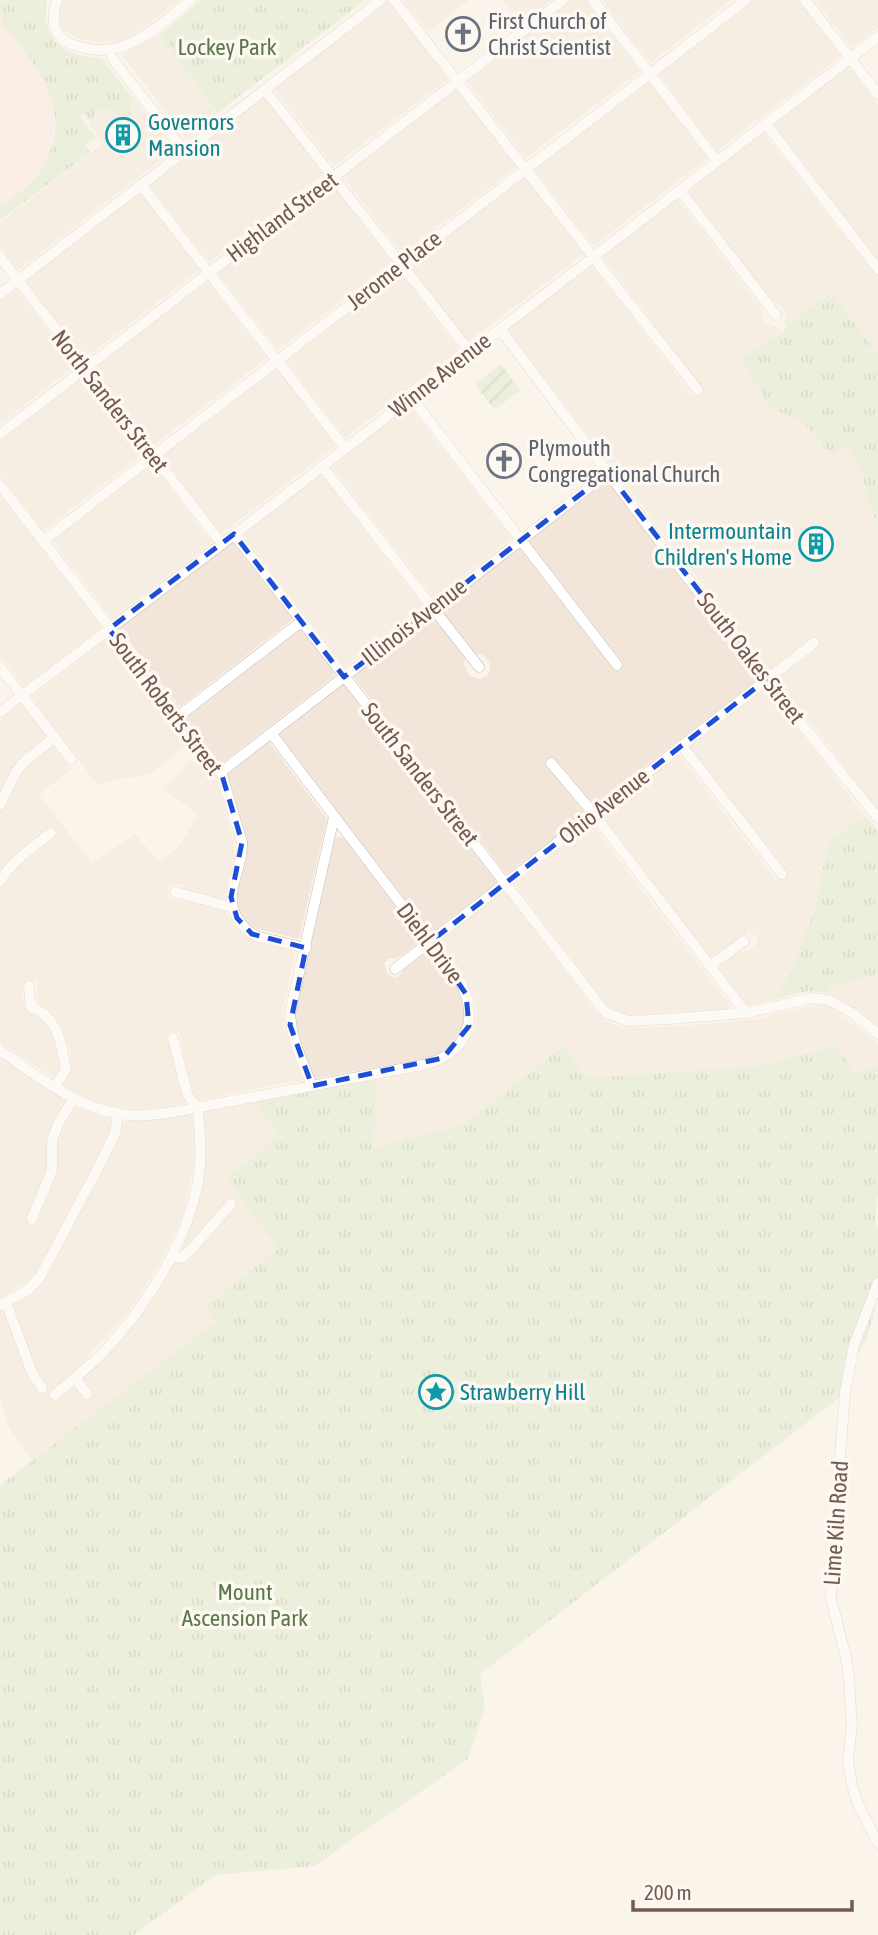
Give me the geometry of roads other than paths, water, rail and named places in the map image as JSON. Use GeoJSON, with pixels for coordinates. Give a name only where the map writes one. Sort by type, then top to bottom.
{"type":"FeatureCollection","features":[{"type":"Feature","properties":{"kind":"street"},"geometry":{"type":"LineString","coordinates":[[57,0],[54,18],[64,41],[91,50],[110,51],[139,39],[191,0]]}},
{"type":"Feature","properties":{"kind":"street"},"geometry":{"type":"LineString","coordinates":[[0,294],[381,0]]}},
{"type":"Feature","properties":{"kind":"street"},"geometry":{"type":"LineString","coordinates":[[394,0],[698,390]]}},
{"type":"Feature","properties":{"kind":"street","name":"Highland Street"},"geometry":{"type":"LineString","coordinates":[[0,434],[563,0]]}},
{"type":"Feature","properties":{"kind":"street"},"geometry":{"type":"LineString","coordinates":[[593,0],[717,161]]}},
{"type":"Feature","properties":{"kind":"street","name":"Jerome Place"},"geometry":{"type":"LineString","coordinates":[[43,541],[746,0]]}},
{"type":"Feature","properties":{"kind":"street"},"geometry":{"type":"LineString","coordinates":[[805,0],[878,94]]}},
{"type":"Feature","properties":{"kind":"street","name":"Winne Avenue"},"geometry":{"type":"LineString","coordinates":[[0,712],[222,544],[878,37]]}},
{"type":"Feature","properties":{"kind":"street"},"geometry":{"type":"LineString","coordinates":[[110,51],[185,152]]}},
{"type":"Feature","properties":{"kind":"street"},"geometry":{"type":"LineString","coordinates":[[265,90],[470,352]]}},
{"type":"Feature","properties":{"kind":"street"},"geometry":{"type":"LineString","coordinates":[[766,124],[878,270]]}},
{"type":"Feature","properties":{"kind":"street"},"geometry":{"type":"LineString","coordinates":[[141,186],[345,448]]}},
{"type":"Feature","properties":{"kind":"street"},"geometry":{"type":"LineString","coordinates":[[680,190],[776,315]]}},
{"type":"Feature","properties":{"kind":"street","name":"North Sanders Street"},"geometry":{"type":"LineString","coordinates":[[0,257],[222,544]]}},
{"type":"Feature","properties":{"kind":"street","name":"South Oakes Street"},"geometry":{"type":"LineString","coordinates":[[500,329],[767,679],[878,817]]}},
{"type":"Feature","properties":{"kind":"street"},"geometry":{"type":"LineString","coordinates":[[411,397],[617,665]]}},
{"type":"Feature","properties":{"kind":"street"},"geometry":{"type":"LineString","coordinates":[[322,466],[479,667]]}},
{"type":"Feature","properties":{"kind":"street","name":"Illinois Avenue"},"geometry":{"type":"LineString","coordinates":[[221,772],[608,473]]}},
{"type":"Feature","properties":{"kind":"street","name":"South Roberts Street"},"geometry":{"type":"LineString","coordinates":[[0,485],[221,772],[243,852],[231,897],[231,907]]}},
{"type":"Feature","properties":{"kind":"street","name":"South Sanders Street"},"geometry":{"type":"LineString","coordinates":[[234,534],[606,1013],[629,1021],[746,1013]]}},
{"type":"Feature","properties":{"kind":"street"},"geometry":{"type":"LineString","coordinates":[[179,716],[302,621]]}},
{"type":"Feature","properties":{"kind":"street","name":"Ohio Avenue"},"geometry":{"type":"LineString","coordinates":[[395,969],[814,643]]}},
{"type":"Feature","properties":{"kind":"street"},"geometry":{"type":"LineString","coordinates":[[0,667],[71,759]]}},
{"type":"Feature","properties":{"kind":"street","name":"Diehl Drive"},"geometry":{"type":"LineString","coordinates":[[0,1050],[55,1087],[93,1107],[118,1114],[143,1116],[427,1064],[443,1058],[457,1047],[469,1026],[470,1006],[461,982],[271,733]]}},
{"type":"Feature","properties":{"kind":"street"},"geometry":{"type":"LineString","coordinates":[[0,805],[16,772],[24,762],[55,737]]}},
{"type":"Feature","properties":{"kind":"street"},"geometry":{"type":"LineString","coordinates":[[681,746],[782,874]]}},
{"type":"Feature","properties":{"kind":"street"},"geometry":{"type":"LineString","coordinates":[[551,763],[594,814],[746,1013],[812,998],[829,1000],[852,1013],[878,1034]]}},
{"type":"Feature","properties":{"kind":"street"},"geometry":{"type":"LineString","coordinates":[[312,1086],[290,1025],[290,1013],[334,817]]}},
{"type":"Feature","properties":{"kind":"street"},"geometry":{"type":"LineString","coordinates":[[0,881],[18,859],[51,833]]}},
{"type":"Feature","properties":{"kind":"street"},"geometry":{"type":"LineString","coordinates":[[176,892],[231,907],[242,926],[252,934],[306,948]]}},
{"type":"Feature","properties":{"kind":"street"},"geometry":{"type":"LineString","coordinates":[[710,966],[744,941]]}},
{"type":"Feature","properties":{"kind":"street"},"geometry":{"type":"LineString","coordinates":[[29,986],[31,1007],[44,1012],[55,1027],[60,1041],[66,1069],[55,1087]]}},
{"type":"Feature","properties":{"kind":"street"},"geometry":{"type":"LineString","coordinates":[[55,1395],[96,1360],[139,1307],[172,1255],[192,1210],[199,1178],[201,1150],[197,1108],[189,1098],[173,1038]]}},
{"type":"Feature","properties":{"kind":"street"},"geometry":{"type":"LineString","coordinates":[[32,1219],[52,1170],[52,1140],[59,1122],[74,1098]]}},
{"type":"Feature","properties":{"kind":"street"},"geometry":{"type":"LineString","coordinates":[[42,1388],[32,1373],[3,1304],[28,1290],[40,1277],[115,1133],[118,1114]]}},
{"type":"Feature","properties":{"kind":"street"},"geometry":{"type":"LineString","coordinates":[[172,1255],[181,1258],[190,1251],[231,1204]]}},
{"type":"Feature","properties":{"kind":"street","name":"Lime Kiln Road"},"geometry":{"type":"LineString","coordinates":[[878,1283],[858,1333],[845,1392],[831,1599],[849,1679],[852,1727],[848,1760],[852,1785],[858,1804],[878,1843]]}},
{"type":"Feature","properties":{"kind":"street"},"geometry":{"type":"LineString","coordinates":[[75,1378],[87,1394]]}},
{"type":"Feature","properties":{"kind":"place","name":"First Church of Christ Scientist"},"geometry":{"type":"Point","coordinates":[463,34]}},
{"type":"Feature","properties":{"kind":"place","name":"Governors Mansion"},"geometry":{"type":"Point","coordinates":[123,135]}},
{"type":"Feature","properties":{"kind":"place","name":"Plymouth Congregational Church"},"geometry":{"type":"Point","coordinates":[504,461]}},
{"type":"Feature","properties":{"kind":"place","name":"Intermountain Children's Home"},"geometry":{"type":"Point","coordinates":[816,544]}},
{"type":"Feature","properties":{"kind":"place","name":"Strawberry Hill"},"geometry":{"type":"Point","coordinates":[436,1392]}},
{"type":"Feature","properties":{"kind":"park label","name":"Lockey Park"},"geometry":{"type":"Point","coordinates":[227,47]}},
{"type":"Feature","properties":{"kind":"park label","name":"Mount Ascension Park"},"geometry":{"type":"Point","coordinates":[245,1605]}}]}
